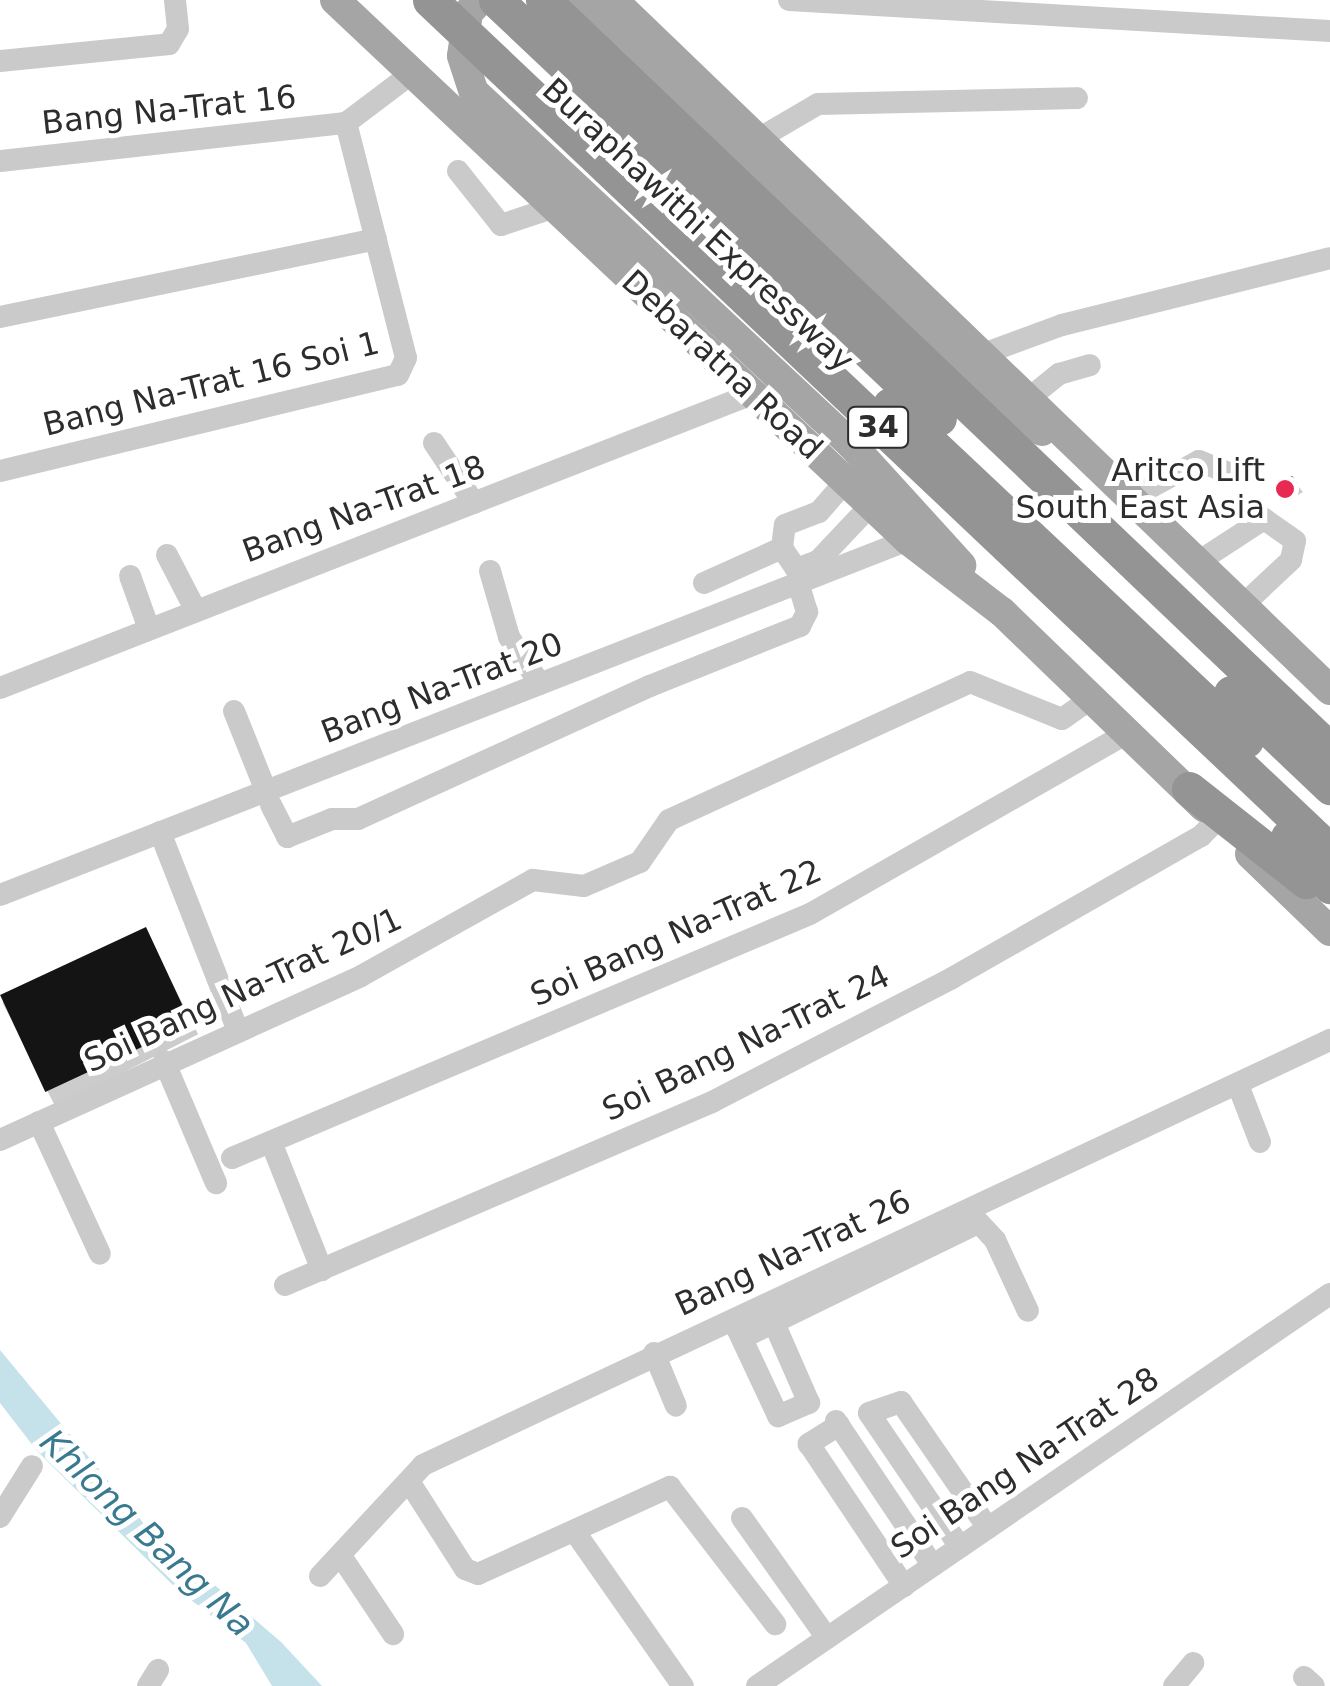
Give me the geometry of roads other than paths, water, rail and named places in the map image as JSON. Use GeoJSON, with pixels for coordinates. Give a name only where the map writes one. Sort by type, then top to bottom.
{"type":"FeatureCollection","features":[{"type":"Feature","properties":{"kind":"highway","name":"Buraphawithi Expressway"},"geometry":{"type":"LineString","coordinates":[[496,0],[1330,786]]}},
{"type":"Feature","properties":{"kind":"highway","name":"34"},"geometry":{"type":"LineString","coordinates":[[543,0],[1322,741]]}},
{"type":"Feature","properties":{"kind":"highway","name":"Buraphawithi Expressway"},"geometry":{"type":"LineString","coordinates":[[437,1],[1330,819]]}},
{"type":"Feature","properties":{"kind":"highway","name":"Debaratna Road"},"geometry":{"type":"LineString","coordinates":[[437,1],[1330,851]]}},
{"type":"Feature","properties":{"kind":"highway"},"geometry":{"type":"LineString","coordinates":[[1184,715],[1330,886]]}},
{"type":"Feature","properties":{"kind":"highway"},"geometry":{"type":"LineString","coordinates":[[1189,788],[1330,900]]}},
{"type":"Feature","properties":{"kind":"main road","name":"Debaratna Road"},"geometry":{"type":"LineString","coordinates":[[335,0],[908,540],[1002,612],[1189,788],[1216,821],[1330,930]]}},
{"type":"Feature","properties":{"kind":"main road"},"geometry":{"type":"LineString","coordinates":[[480,0],[468,13],[462,56],[474,92],[851,444],[1002,612]]}},
{"type":"Feature","properties":{"kind":"main road"},"geometry":{"type":"LineString","coordinates":[[579,0],[952,364],[1103,470]]}},
{"type":"Feature","properties":{"kind":"main road"},"geometry":{"type":"LineString","coordinates":[[625,3],[758,139],[1330,690]]}},
{"type":"Feature","properties":{"kind":"street"},"geometry":{"type":"LineString","coordinates":[[0,61],[169,44],[178,29],[175,0]]}},
{"type":"Feature","properties":{"kind":"street"},"geometry":{"type":"LineString","coordinates":[[789,0],[1017,6],[1330,32]]}},
{"type":"Feature","properties":{"kind":"street"},"geometry":{"type":"LineString","coordinates":[[346,123],[412,73]]}},
{"type":"Feature","properties":{"kind":"street"},"geometry":{"type":"LineString","coordinates":[[758,139],[818,104],[1077,98]]}},
{"type":"Feature","properties":{"kind":"street","name":"Bang Na-Trat 16"},"geometry":{"type":"LineString","coordinates":[[0,161],[346,123]]}},
{"type":"Feature","properties":{"kind":"street","name":"Bang Na-Trat 16 Soi 1"},"geometry":{"type":"LineString","coordinates":[[0,471],[398,375],[406,358],[346,123]]}},
{"type":"Feature","properties":{"kind":"street"},"geometry":{"type":"LineString","coordinates":[[458,170],[501,225],[555,207]]}},
{"type":"Feature","properties":{"kind":"street"},"geometry":{"type":"LineString","coordinates":[[0,317],[376,239]]}},
{"type":"Feature","properties":{"kind":"street"},"geometry":{"type":"LineString","coordinates":[[983,354],[1062,325],[1330,258]]}},
{"type":"Feature","properties":{"kind":"street"},"geometry":{"type":"LineString","coordinates":[[1028,398],[1059,374],[1090,365]]}},
{"type":"Feature","properties":{"kind":"street","name":"Bang Na-Trat 18"},"geometry":{"type":"LineString","coordinates":[[0,688],[752,394]]}},
{"type":"Feature","properties":{"kind":"street"},"geometry":{"type":"LineString","coordinates":[[434,443],[474,503]]}},
{"type":"Feature","properties":{"kind":"street"},"geometry":{"type":"LineString","coordinates":[[1131,498],[1200,462],[1231,474]]}},
{"type":"Feature","properties":{"kind":"street"},"geometry":{"type":"LineString","coordinates":[[846,480],[818,512],[785,524],[782,548],[796,569],[818,561],[871,505]]}},
{"type":"Feature","properties":{"kind":"street"},"geometry":{"type":"LineString","coordinates":[[1198,562],[1264,519],[1295,542],[1291,560],[1242,606]]}},
{"type":"Feature","properties":{"kind":"street","name":"Bang Na-Trat 20"},"geometry":{"type":"LineString","coordinates":[[0,895],[160,832],[269,798],[540,684],[908,540]]}},
{"type":"Feature","properties":{"kind":"street"},"geometry":{"type":"LineString","coordinates":[[704,583],[782,548]]}},
{"type":"Feature","properties":{"kind":"street"},"geometry":{"type":"LineString","coordinates":[[168,555],[195,609]]}},
{"type":"Feature","properties":{"kind":"street"},"geometry":{"type":"LineString","coordinates":[[490,571],[509,637],[540,684]]}},
{"type":"Feature","properties":{"kind":"street"},"geometry":{"type":"LineString","coordinates":[[130,576],[149,628]]}},
{"type":"Feature","properties":{"kind":"street"},"geometry":{"type":"LineString","coordinates":[[234,711],[287,837],[332,819],[358,819],[650,686],[800,626],[807,612],[798,583]]}},
{"type":"Feature","properties":{"kind":"street","name":"Soi Bang Na-Trat 20/1"},"geometry":{"type":"LineString","coordinates":[[0,1140],[164,1061],[361,976],[533,880],[584,886],[640,862],[669,820],[970,682],[1062,719],[1092,698]]}},
{"type":"Feature","properties":{"kind":"street","name":"Soi Bang Na-Trat 22"},"geometry":{"type":"LineString","coordinates":[[232,1158],[810,914],[1129,732]]}},
{"type":"Feature","properties":{"kind":"street","name":"Soi Bang Na-Trat 24"},"geometry":{"type":"LineString","coordinates":[[286,1285],[712,1102],[952,978],[1201,836],[1216,821]]}},
{"type":"Feature","properties":{"kind":"street"},"geometry":{"type":"LineString","coordinates":[[160,832],[238,1028]]}},
{"type":"Feature","properties":{"kind":"street","name":"Bang Na-Trat 26"},"geometry":{"type":"LineString","coordinates":[[320,1576],[423,1465],[654,1353],[737,1327],[1330,1040]]}},
{"type":"Feature","properties":{"kind":"street"},"geometry":{"type":"LineString","coordinates":[[164,1061],[216,1183]]}},
{"type":"Feature","properties":{"kind":"street"},"geometry":{"type":"LineString","coordinates":[[1238,1085],[1260,1142]]}},
{"type":"Feature","properties":{"kind":"street"},"geometry":{"type":"LineString","coordinates":[[40,1122],[100,1254]]}},
{"type":"Feature","properties":{"kind":"street"},"geometry":{"type":"LineString","coordinates":[[271,1142],[322,1270]]}},
{"type":"Feature","properties":{"kind":"street"},"geometry":{"type":"LineString","coordinates":[[971,1216],[994,1240],[1028,1311]]}},
{"type":"Feature","properties":{"kind":"street","name":"Soi Bang Na-Trat 28"},"geometry":{"type":"LineString","coordinates":[[758,1686],[1330,1294]]}},
{"type":"Feature","properties":{"kind":"street"},"geometry":{"type":"LineString","coordinates":[[737,1327],[778,1416],[809,1403],[769,1312]]}},
{"type":"Feature","properties":{"kind":"street"},"geometry":{"type":"LineString","coordinates":[[654,1353],[676,1406]]}},
{"type":"Feature","properties":{"kind":"street"},"geometry":{"type":"LineString","coordinates":[[960,1547],[869,1414],[901,1402],[988,1528]]}},
{"type":"Feature","properties":{"kind":"street"},"geometry":{"type":"LineString","coordinates":[[904,1586],[808,1444],[838,1423],[933,1566]]}},
{"type":"Feature","properties":{"kind":"street"},"geometry":{"type":"LineString","coordinates":[[0,1517],[32,1466]]}},
{"type":"Feature","properties":{"kind":"street"},"geometry":{"type":"LineString","coordinates":[[410,1483],[465,1569],[478,1574],[670,1487],[775,1624]]}},
{"type":"Feature","properties":{"kind":"street"},"geometry":{"type":"LineString","coordinates":[[742,1518],[827,1638]]}},
{"type":"Feature","properties":{"kind":"street"},"geometry":{"type":"LineString","coordinates":[[575,1532],[683,1686]]}},
{"type":"Feature","properties":{"kind":"street"},"geometry":{"type":"LineString","coordinates":[[341,1556],[393,1634]]}},
{"type":"Feature","properties":{"kind":"street"},"geometry":{"type":"LineString","coordinates":[[1174,1686],[1193,1664]]}},
{"type":"Feature","properties":{"kind":"water","name":"Khlong Bang Na"},"geometry":{"type":"Polygon","coordinates":[[[0,1350],[145,1525],[281,1642],[322,1686],[272,1686],[246,1643],[177,1589],[37,1451],[0,1403],[0,1350]]]}},
{"type":"Feature","properties":{"kind":"place","name":"Aritco Lift South East Asia"},"geometry":{"type":"Point","coordinates":[1285,489]}}]}
